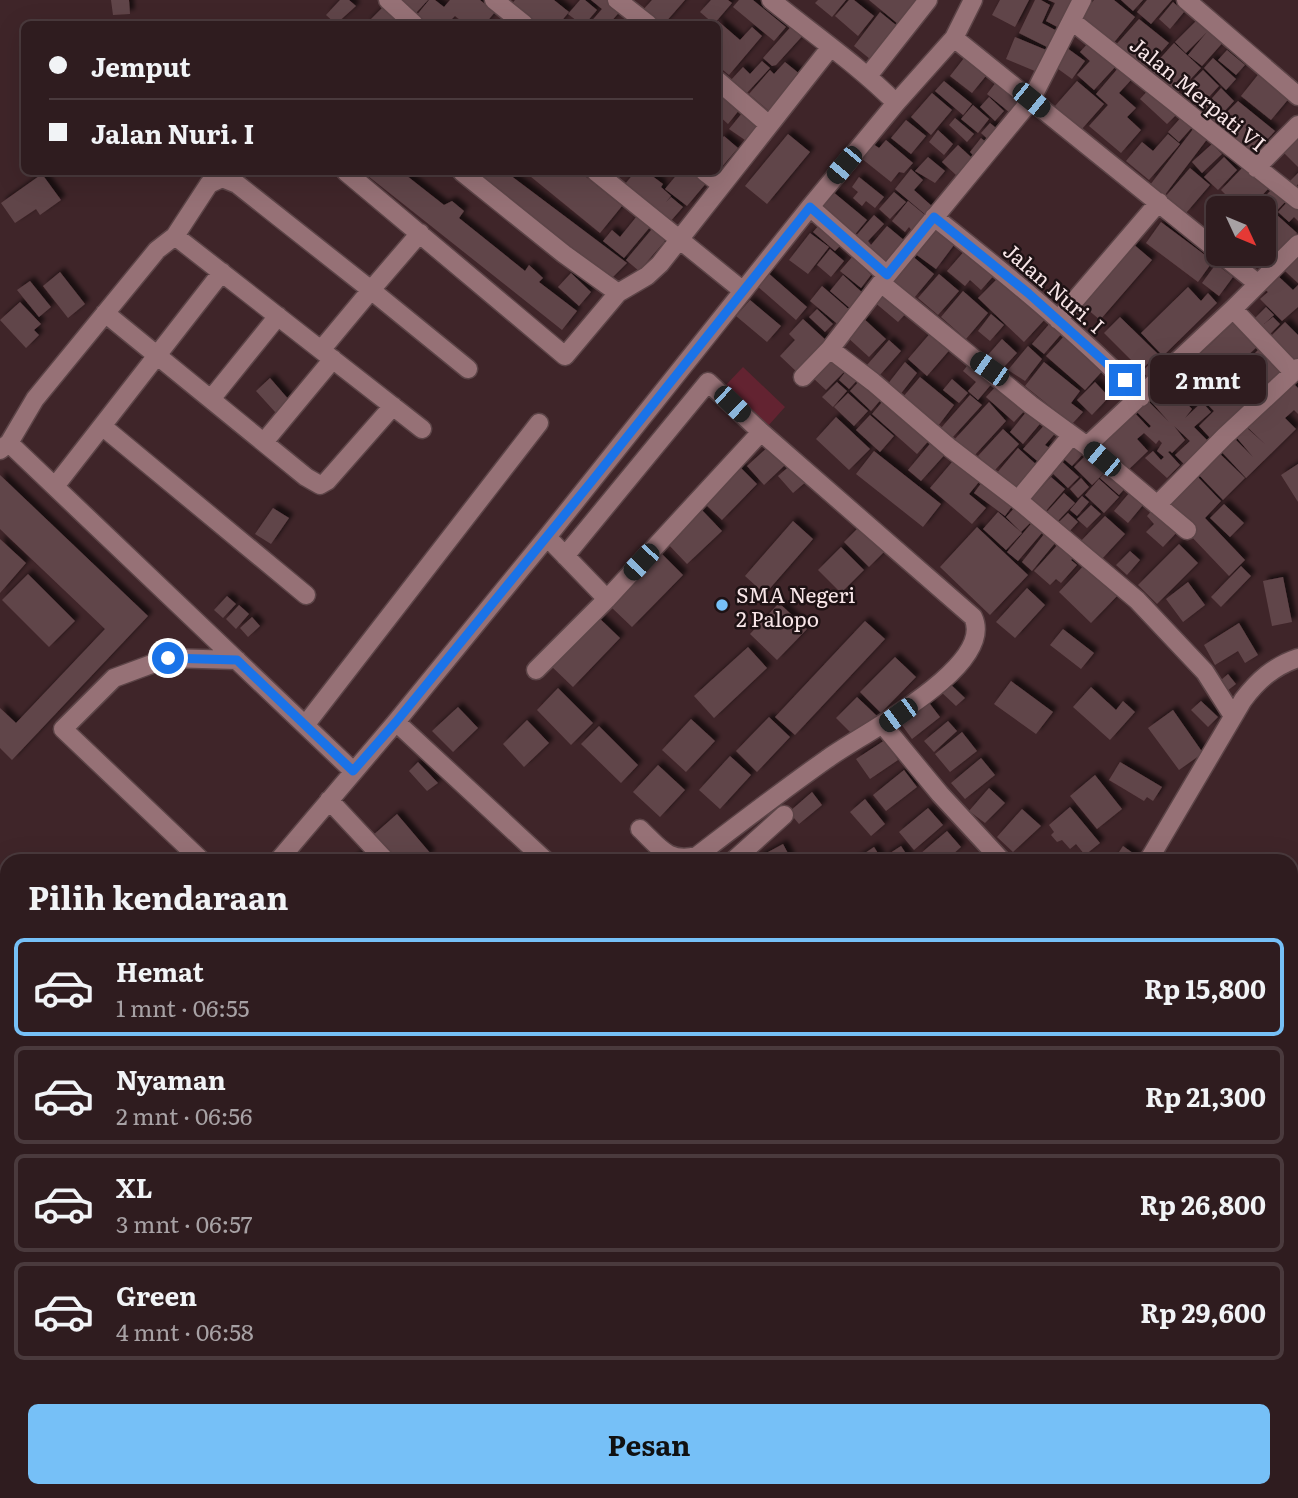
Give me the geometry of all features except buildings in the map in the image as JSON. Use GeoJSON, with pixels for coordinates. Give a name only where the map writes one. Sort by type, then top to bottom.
{"type":"FeatureCollection","features":[{"type":"Feature","properties":{"kind":"street"},"geometry":{"type":"LineString","coordinates":[[388,0],[411,21]]}},
{"type":"Feature","properties":{"kind":"street"},"geometry":{"type":"LineString","coordinates":[[494,0],[520,21]]}},
{"type":"Feature","properties":{"kind":"street"},"geometry":{"type":"LineString","coordinates":[[617,0],[644,21]]}},
{"type":"Feature","properties":{"kind":"street"},"geometry":{"type":"LineString","coordinates":[[771,0],[868,76],[896,103]]}},
{"type":"Feature","properties":{"kind":"street"},"geometry":{"type":"LineString","coordinates":[[868,76],[928,0]]}},
{"type":"Feature","properties":{"kind":"street"},"geometry":{"type":"LineString","coordinates":[[284,854],[547,537],[810,207],[954,38],[973,0]]}},
{"type":"Feature","properties":{"kind":"street"},"geometry":{"type":"LineString","coordinates":[[803,377],[830,349],[1031,100],[1082,0]]}},
{"type":"Feature","properties":{"kind":"street"},"geometry":{"type":"LineString","coordinates":[[1186,0],[1298,96]]}},
{"type":"Feature","properties":{"kind":"street","name":"Jalan Merpati VI"},"geometry":{"type":"LineString","coordinates":[[1072,21],[1298,200]]}},
{"type":"Feature","properties":{"kind":"street"},"geometry":{"type":"LineString","coordinates":[[954,38],[1206,241]]}},
{"type":"Feature","properties":{"kind":"street"},"geometry":{"type":"LineString","coordinates":[[350,175],[565,356],[618,293],[647,276],[680,239],[830,48]]}},
{"type":"Feature","properties":{"kind":"street"},"geometry":{"type":"LineString","coordinates":[[721,84],[769,125]]}},
{"type":"Feature","properties":{"kind":"street"},"geometry":{"type":"LineString","coordinates":[[1256,168],[1298,125]]}},
{"type":"Feature","properties":{"kind":"street"},"geometry":{"type":"LineString","coordinates":[[465,175],[618,293]]}},
{"type":"Feature","properties":{"kind":"street"},"geometry":{"type":"LineString","coordinates":[[600,175],[742,290]]}},
{"type":"Feature","properties":{"kind":"street"},"geometry":{"type":"LineString","coordinates":[[709,175],[722,185]]}},
{"type":"Feature","properties":{"kind":"street"},"geometry":{"type":"LineString","coordinates":[[353,771],[56,485],[4,446],[35,399],[105,313],[157,250],[175,236],[209,184],[222,178],[237,184],[468,369]]}},
{"type":"Feature","properties":{"kind":"street"},"geometry":{"type":"LineString","coordinates":[[1058,320],[1159,202]]}},
{"type":"Feature","properties":{"kind":"street"},"geometry":{"type":"LineString","coordinates":[[810,207],[884,279],[1186,530]]}},
{"type":"Feature","properties":{"kind":"street","name":"Jalan Nuri. I"},"geometry":{"type":"LineString","coordinates":[[934,217],[1109,364],[1141,397]]}},
{"type":"Feature","properties":{"kind":"street"},"geometry":{"type":"LineString","coordinates":[[264,442],[371,290],[420,233]]}},
{"type":"Feature","properties":{"kind":"street"},"geometry":{"type":"LineString","coordinates":[[175,236],[422,429]]}},
{"type":"Feature","properties":{"kind":"street"},"geometry":{"type":"LineString","coordinates":[[1087,446],[1298,244]]}},
{"type":"Feature","properties":{"kind":"street"},"geometry":{"type":"LineString","coordinates":[[1237,266],[1258,283]]}},
{"type":"Feature","properties":{"kind":"street"},"geometry":{"type":"LineString","coordinates":[[56,485],[222,272]]}},
{"type":"Feature","properties":{"kind":"street"},"geometry":{"type":"LineString","coordinates":[[1157,505],[1225,436],[1296,370],[1233,309]]}},
{"type":"Feature","properties":{"kind":"street"},"geometry":{"type":"LineString","coordinates":[[105,313],[306,477],[320,485],[327,481],[393,406]]}},
{"type":"Feature","properties":{"kind":"street"},"geometry":{"type":"LineString","coordinates":[[211,399],[278,316]]}},
{"type":"Feature","properties":{"kind":"street"},"geometry":{"type":"LineString","coordinates":[[830,349],[1137,600],[1205,671],[1233,716]]}},
{"type":"Feature","properties":{"kind":"street"},"geometry":{"type":"LineString","coordinates":[[686,363],[973,617],[977,625],[973,645],[958,665],[883,725],[830,756],[700,854]]}},
{"type":"Feature","properties":{"kind":"street"},"geometry":{"type":"LineString","coordinates":[[565,556],[708,382]]}},
{"type":"Feature","properties":{"kind":"street"},"geometry":{"type":"LineString","coordinates":[[306,724],[539,423]]}},
{"type":"Feature","properties":{"kind":"street"},"geometry":{"type":"LineString","coordinates":[[102,426],[306,595]]}},
{"type":"Feature","properties":{"kind":"street"},"geometry":{"type":"LineString","coordinates":[[536,670],[607,598],[761,432]]}},
{"type":"Feature","properties":{"kind":"street"},"geometry":{"type":"LineString","coordinates":[[1018,500],[1071,436]]}},
{"type":"Feature","properties":{"kind":"street"},"geometry":{"type":"LineString","coordinates":[[547,537],[607,598]]}},
{"type":"Feature","properties":{"kind":"street"},"geometry":{"type":"LineString","coordinates":[[195,854],[63,729],[114,678],[168,658],[237,660]]}},
{"type":"Feature","properties":{"kind":"street"},"geometry":{"type":"LineString","coordinates":[[1152,854],[1243,699],[1261,678],[1279,666],[1298,659]]}},
{"type":"Feature","properties":{"kind":"street"},"geometry":{"type":"LineString","coordinates":[[396,722],[538,854]]}},
{"type":"Feature","properties":{"kind":"street"},"geometry":{"type":"LineString","coordinates":[[883,725],[940,794],[996,854]]}},
{"type":"Feature","properties":{"kind":"street"},"geometry":{"type":"LineString","coordinates":[[329,800],[379,854]]}},
{"type":"Feature","properties":{"kind":"street"},"geometry":{"type":"LineString","coordinates":[[741,854],[783,815]]}},
{"type":"Feature","properties":{"kind":"street"},"geometry":{"type":"LineString","coordinates":[[640,829],[667,854]]}},
{"type":"Feature","properties":{"kind":"shaded area"},"geometry":{"type":"Polygon","coordinates":[[[743,367],[785,407],[768,426],[725,386],[743,367]]]}},
{"type":"Feature","properties":{"kind":"place","name":"SMA Negeri 2 Palopo"},"geometry":{"type":"Point","coordinates":[722,605]}},
{"type":"Feature","properties":{"kind":"route"},"geometry":{"type":"LineString","coordinates":[[168,658],[237,660],[353,771],[592,481],[810,207],[887,275],[934,217],[1028,293],[1125,380]]}}]}
